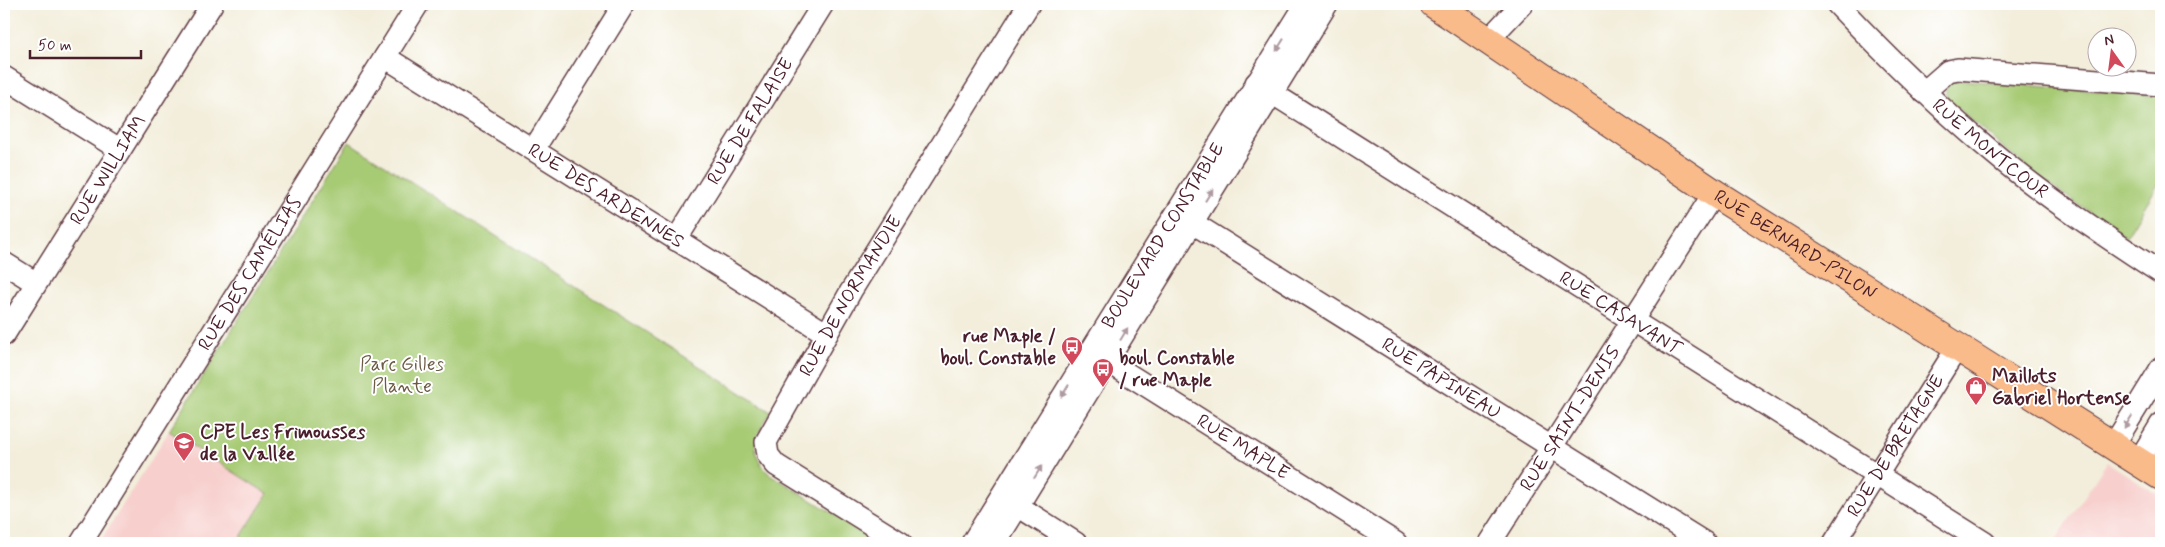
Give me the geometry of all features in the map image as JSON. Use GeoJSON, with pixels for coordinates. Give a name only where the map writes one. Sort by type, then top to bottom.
{"type":"FeatureCollection","features":[{"type":"Feature","properties":{"kind":"main road","name":"RUE BERNARD-PILON"},"geometry":{"type":"LineString","coordinates":[[1434,4],[1714,193],[2161,476]]}},
{"type":"Feature","properties":{"kind":"street","name":"RUE WILLIAM"},"geometry":{"type":"LineString","coordinates":[[4,335],[211,4]]}},
{"type":"Feature","properties":{"kind":"street","name":"RUE DES CAMÉLIAS"},"geometry":{"type":"LineString","coordinates":[[81,543],[418,4]]}},
{"type":"Feature","properties":{"kind":"street"},"geometry":{"type":"LineString","coordinates":[[534,149],[624,4]]}},
{"type":"Feature","properties":{"kind":"street","name":"RUE DE FALAISE"},"geometry":{"type":"LineString","coordinates":[[676,240],[823,4]]}},
{"type":"Feature","properties":{"kind":"street","name":"RUE DE NORMANDIE"},"geometry":{"type":"LineString","coordinates":[[901,543],[776,465],[766,451],[766,442],[851,291],[1029,4]]}},
{"type":"Feature","properties":{"kind":"street","name":"BOULEVARD CONSTABLE"},"geometry":{"type":"LineString","coordinates":[[1264,88],[1306,4]]}},
{"type":"Feature","properties":{"kind":"street","name":"BOULEVARD CONSTABLE"},"geometry":{"type":"LineString","coordinates":[[972,543],[1009,501],[1264,88],[1327,4]]}},
{"type":"Feature","properties":{"kind":"street"},"geometry":{"type":"LineString","coordinates":[[1487,41],[1522,4]]}},
{"type":"Feature","properties":{"kind":"street","name":"RUE MONTCOUR"},"geometry":{"type":"LineString","coordinates":[[1837,4],[1895,66],[1992,152],[2074,215],[2161,273]]}},
{"type":"Feature","properties":{"kind":"street","name":"RUE DES ARDENNES"},"geometry":{"type":"LineString","coordinates":[[385,57],[828,334]]}},
{"type":"Feature","properties":{"kind":"street"},"geometry":{"type":"LineString","coordinates":[[1924,92],[1948,71],[1958,69],[2161,85]]}},
{"type":"Feature","properties":{"kind":"street"},"geometry":{"type":"LineString","coordinates":[[4,77],[119,149]]}},
{"type":"Feature","properties":{"kind":"street","name":"RUE CASAVANT"},"geometry":{"type":"LineString","coordinates":[[1264,88],[1985,543]]}},
{"type":"Feature","properties":{"kind":"street","name":"RUE SAINT-DENIS"},"geometry":{"type":"LineString","coordinates":[[1490,543],[1714,193]]}},
{"type":"Feature","properties":{"kind":"street","name":"RUE PAPINEAU"},"geometry":{"type":"LineString","coordinates":[[1184,217],[1705,543]]}},
{"type":"Feature","properties":{"kind":"street"},"geometry":{"type":"LineString","coordinates":[[4,263],[36,283]]}},
{"type":"Feature","properties":{"kind":"street","name":"RUE DE BRETAGNE"},"geometry":{"type":"LineString","coordinates":[[1834,543],[1958,348]]}},
{"type":"Feature","properties":{"kind":"street","name":"RUE MAPLE"},"geometry":{"type":"LineString","coordinates":[[1099,355],[1396,543]]}},
{"type":"Feature","properties":{"kind":"street"},"geometry":{"type":"LineString","coordinates":[[2113,446],[2161,368]]}},
{"type":"Feature","properties":{"kind":"street"},"geometry":{"type":"LineString","coordinates":[[2138,462],[2161,424]]}},
{"type":"Feature","properties":{"kind":"street"},"geometry":{"type":"LineString","coordinates":[[1009,501],[1076,543]]}},
{"type":"Feature","properties":{"kind":"street","name":"BOULEVARD CONSTABLE"},"geometry":{"type":"LineString","coordinates":[[995,543],[1009,501]]}},
{"type":"Feature","properties":{"kind":"shaded area","name":"CPE Les Frimousses de la Vallée"},"geometry":{"type":"Polygon","coordinates":[[[169,431],[268,494],[237,543],[99,543],[169,431]]]}},
{"type":"Feature","properties":{"kind":"shaded area"},"geometry":{"type":"Polygon","coordinates":[[[2107,462],[2152,491],[2161,494],[2161,543],[2054,543],[2107,462]]]}},
{"type":"Feature","properties":{"kind":"green space"},"geometry":{"type":"Polygon","coordinates":[[[1961,80],[2161,96],[2161,180],[2126,237],[2037,176],[1949,101],[1946,93],[1947,87],[1951,82],[1961,80]]]}},
{"type":"Feature","properties":{"kind":"green space","name":"Parc Gilles Plante"},"geometry":{"type":"Polygon","coordinates":[[[349,142],[771,412],[761,428],[756,442],[758,457],[768,473],[881,543],[237,543],[268,494],[169,431],[349,142]]]}},
{"type":"Feature","properties":{"kind":"place","name":"rue Maple / boul. Constable"},"geometry":{"type":"Point","coordinates":[1072,366]}},
{"type":"Feature","properties":{"kind":"place","name":"boul. Constable / rue Maple"},"geometry":{"type":"Point","coordinates":[1103,388]}},
{"type":"Feature","properties":{"kind":"place","name":"Maillots Gabriel Hortense"},"geometry":{"type":"Point","coordinates":[1976,406]}},
{"type":"Feature","properties":{"kind":"place","name":"CPE Les Frimousses de la Vallée"},"geometry":{"type":"Point","coordinates":[184,462]}}]}
